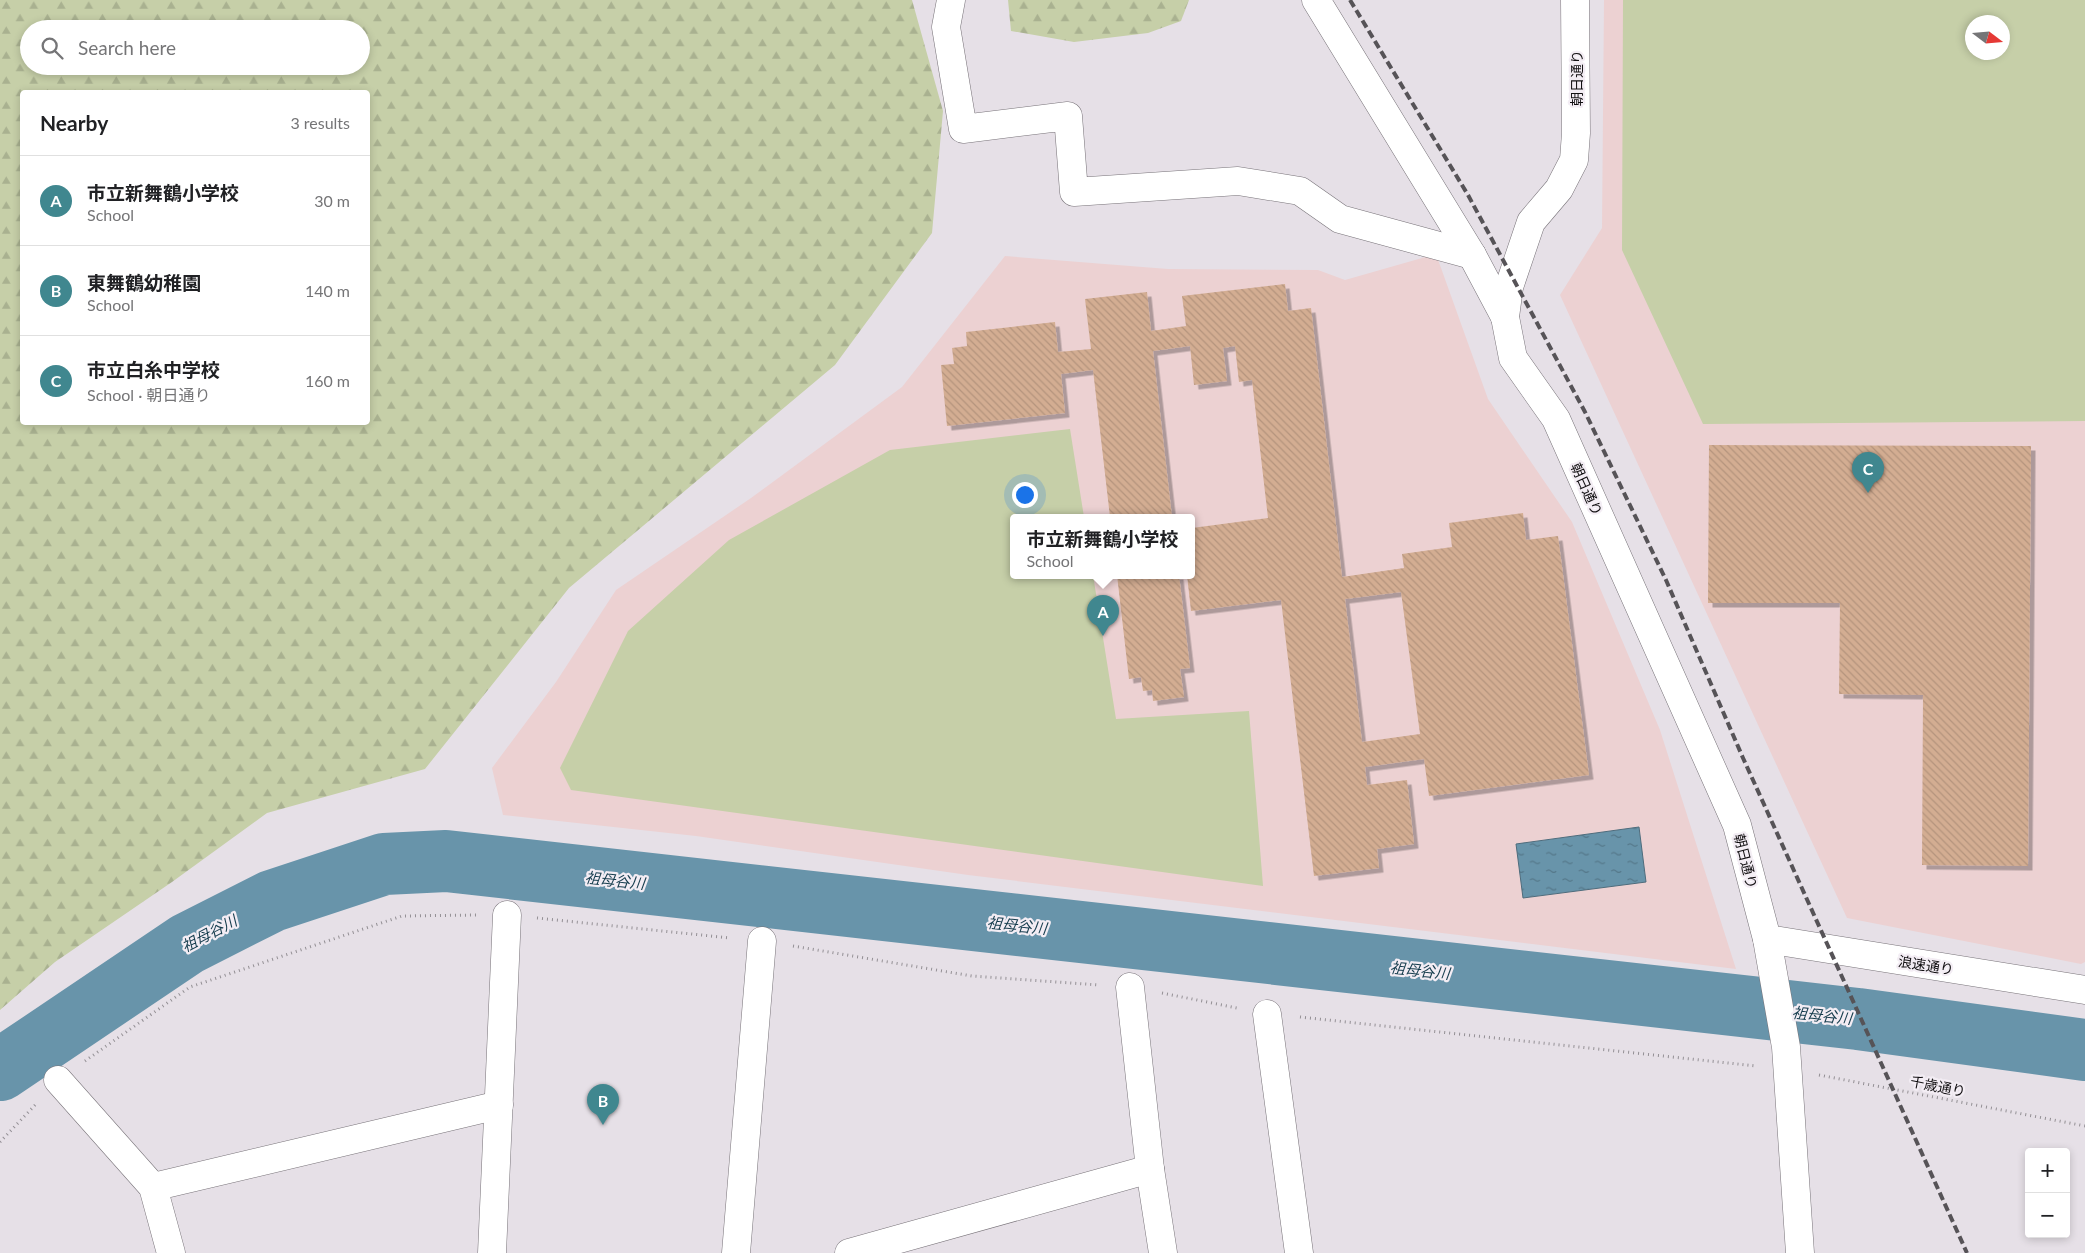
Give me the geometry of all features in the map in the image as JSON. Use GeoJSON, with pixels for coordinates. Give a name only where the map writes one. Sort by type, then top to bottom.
{"type":"FeatureCollection","features":[{"type":"Feature","properties":{"kind":"street"},"geometry":{"type":"LineString","coordinates":[[951,0],[946,27],[964,129],[1068,116],[1074,192],[1238,181],[1300,191],[1340,219],[1472,255]]}},
{"type":"Feature","properties":{"kind":"street"},"geometry":{"type":"LineString","coordinates":[[1316,0],[1472,255],[1506,317]]}},
{"type":"Feature","properties":{"kind":"street","name":"朝日通り"},"geometry":{"type":"LineString","coordinates":[[1576,0],[1576,133],[1574,160],[1559,189],[1531,222],[1509,286],[1506,317],[1513,358],[1556,419],[1737,826],[1766,939],[1786,1058]]}},
{"type":"Feature","properties":{"kind":"street"},"geometry":{"type":"LineString","coordinates":[[492,1253],[507,915]]}},
{"type":"Feature","properties":{"kind":"street","name":"浪速通り"},"geometry":{"type":"LineString","coordinates":[[1766,939],[2085,990]]}},
{"type":"Feature","properties":{"kind":"street"},"geometry":{"type":"LineString","coordinates":[[736,1253],[762,941]]}},
{"type":"Feature","properties":{"kind":"street"},"geometry":{"type":"LineString","coordinates":[[1130,987],[1150,1169],[1163,1253]]}},
{"type":"Feature","properties":{"kind":"street"},"geometry":{"type":"LineString","coordinates":[[1267,1014],[1299,1253]]}},
{"type":"Feature","properties":{"kind":"street"},"geometry":{"type":"LineString","coordinates":[[1786,1058],[1800,1253]]}},
{"type":"Feature","properties":{"kind":"street"},"geometry":{"type":"LineString","coordinates":[[58,1080],[153,1187],[171,1253]]}},
{"type":"Feature","properties":{"kind":"street"},"geometry":{"type":"LineString","coordinates":[[153,1187],[499,1106]]}},
{"type":"Feature","properties":{"kind":"street"},"geometry":{"type":"LineString","coordinates":[[850,1253],[1150,1169]]}},
{"type":"Feature","properties":{"kind":"path","name":"千歳通り"},"geometry":{"type":"LineString","coordinates":[[0,1142],[58,1080],[190,987],[402,916],[507,915],[762,941],[972,976],[1130,987],[1267,1014],[1786,1058],[2085,1126]]}},
{"type":"Feature","properties":{"kind":"shaded area"},"geometry":{"type":"Polygon","coordinates":[[[1604,0],[2085,0],[2085,962],[2081,964],[1847,918],[1560,295],[1602,228],[1604,0]]]}},
{"type":"Feature","properties":{"kind":"shaded area"},"geometry":{"type":"Polygon","coordinates":[[[1436,254],[1488,399],[1572,522],[1660,730],[1736,969],[968,875],[696,836],[503,815],[492,768],[556,682],[616,590],[751,498],[902,387],[1005,256],[1168,269],[1318,270],[1345,280],[1436,254]]]}},
{"type":"Feature","properties":{"kind":"green space"},"geometry":{"type":"Polygon","coordinates":[[[0,0],[912,0],[943,111],[932,233],[835,365],[569,588],[425,769],[267,813],[172,882],[55,962],[0,1010],[0,0]]]}},
{"type":"Feature","properties":{"kind":"green space"},"geometry":{"type":"Polygon","coordinates":[[[1008,0],[1189,0],[1181,21],[1148,33],[1074,42],[1011,31],[1008,0]]]}},
{"type":"Feature","properties":{"kind":"green space"},"geometry":{"type":"Polygon","coordinates":[[[1623,0],[2085,0],[2085,421],[1703,424],[1622,250],[1623,0]]]}},
{"type":"Feature","properties":{"kind":"green space"},"geometry":{"type":"Polygon","coordinates":[[[1070,429],[1084,514],[1010,514],[1010,579],[1094,579],[1116,719],[1249,711],[1263,886],[571,790],[560,768],[628,631],[729,540],[890,450],[1070,429]]]}},
{"type":"Feature","properties":{"kind":"water"},"geometry":{"type":"Polygon","coordinates":[[[1639,827],[1646,882],[1523,898],[1516,844],[1639,827]]]}},
{"type":"Feature","properties":{"kind":"building"},"geometry":{"type":"Polygon","coordinates":[[[1285,284],[1288,311],[1311,308],[1342,577],[1404,568],[1402,554],[1452,547],[1449,523],[1523,513],[1526,540],[1558,536],[1589,775],[1429,796],[1424,759],[1365,767],[1367,785],[1407,780],[1414,844],[1377,849],[1379,868],[1314,876],[1281,600],[1191,611],[1187,579],[1195,579],[1195,528],[1268,518],[1252,380],[1239,382],[1235,346],[1223,348],[1227,381],[1194,385],[1190,346],[1153,351],[1172,514],[1110,514],[1093,370],[1061,374],[1065,413],[947,426],[941,365],[954,364],[952,348],[967,346],[966,332],[1055,322],[1058,352],[1091,349],[1085,299],[1147,292],[1151,331],[1186,326],[1182,296],[1285,284]],[[1401,592],[1345,599],[1362,742],[1420,734],[1401,592]]]}},
{"type":"Feature","properties":{"kind":"building"},"geometry":{"type":"Polygon","coordinates":[[[1709,445],[2031,446],[2028,866],[1922,865],[1923,695],[1839,694],[1840,603],[1708,603],[1709,445]]]}},
{"type":"Feature","properties":{"kind":"building"},"geometry":{"type":"Polygon","coordinates":[[[1117,579],[1179,579],[1190,668],[1180,669],[1184,697],[1153,701],[1152,690],[1143,691],[1141,677],[1129,679],[1117,579]]]}},
{"type":"Feature","properties":{"kind":"waterway","name":"祖母谷川"},"geometry":{"type":"LineString","coordinates":[[0,1070],[187,944],[272,901],[384,864],[446,861],[1858,1019],[2085,1050]]}},
{"type":"Feature","properties":{"kind":"railway"},"geometry":{"type":"LineString","coordinates":[[1350,0],[1468,195],[1585,412],[1666,580],[1743,758],[1967,1253]]}},
{"type":"Feature","properties":{"kind":"place","name":"市立白糸中学校"},"geometry":{"type":"Point","coordinates":[1868,493]}},
{"type":"Feature","properties":{"kind":"place","name":"市立新舞鶴小学校"},"geometry":{"type":"Point","coordinates":[1103,636]}},
{"type":"Feature","properties":{"kind":"place","name":"東舞鶴幼稚園"},"geometry":{"type":"Point","coordinates":[603,1125]}}]}
